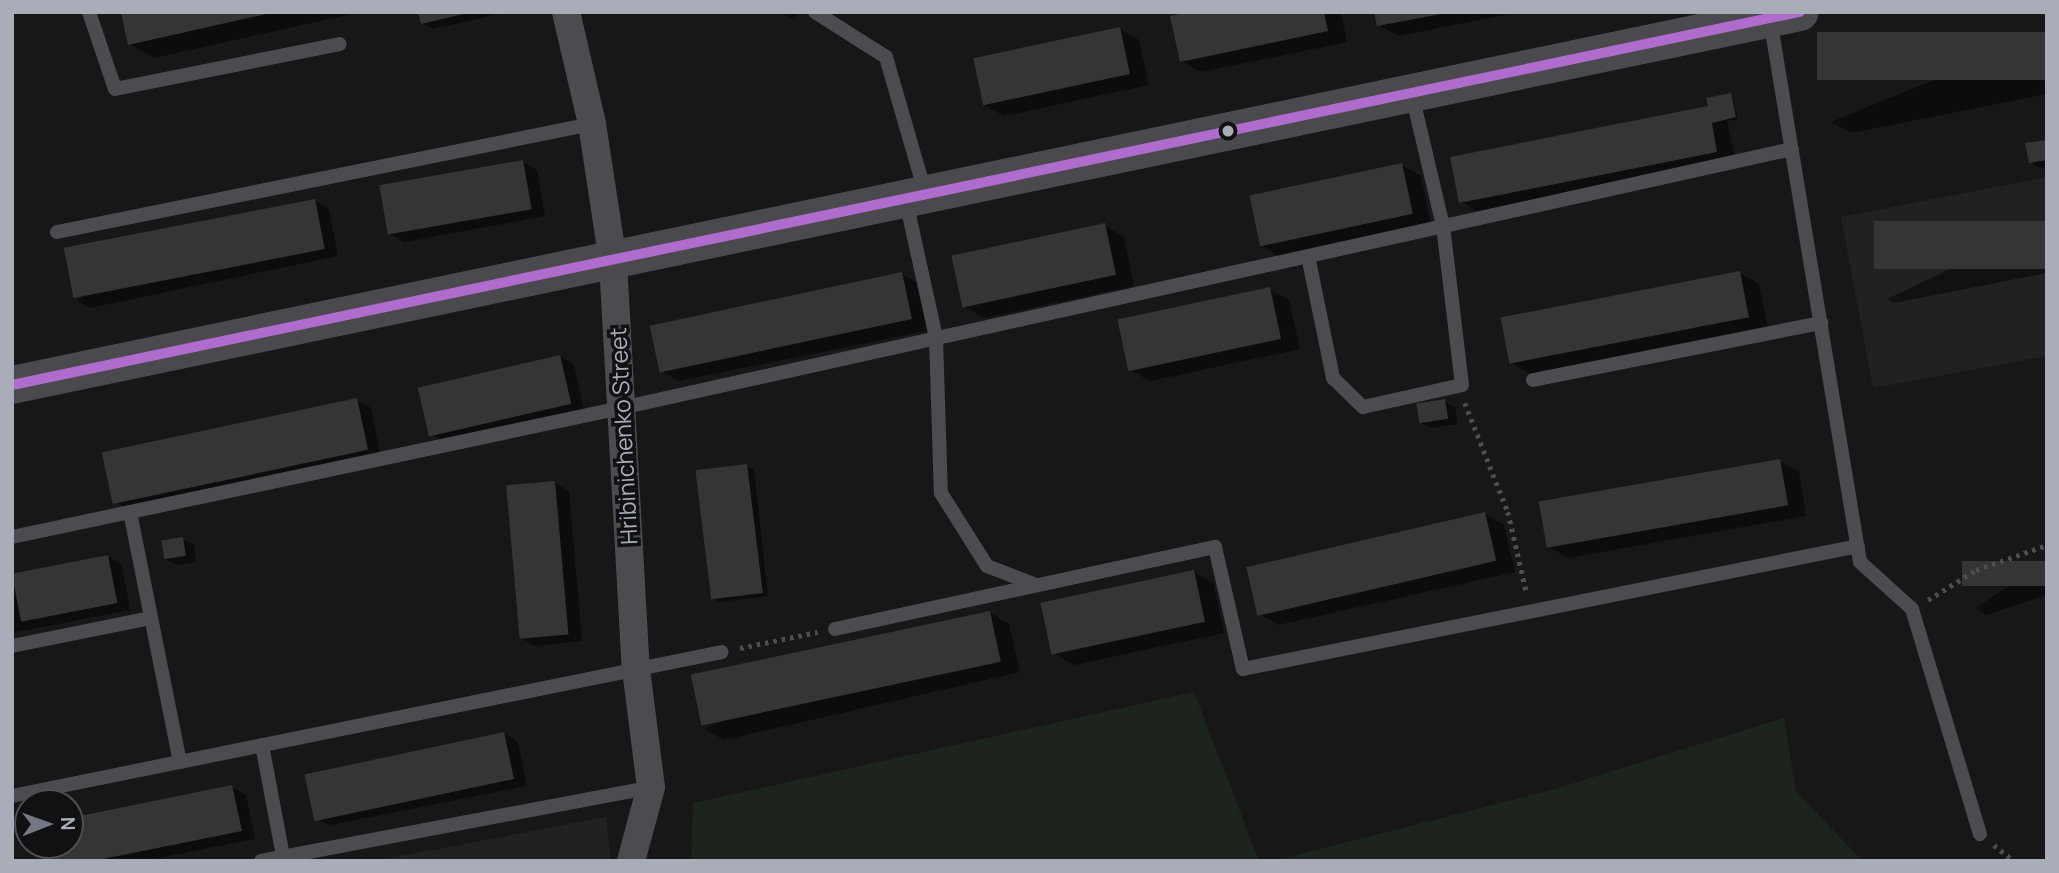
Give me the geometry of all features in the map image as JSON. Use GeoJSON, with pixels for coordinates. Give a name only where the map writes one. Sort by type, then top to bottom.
{"type":"FeatureCollection","features":[{"type":"Feature","properties":{"kind":"main road"},"geometry":{"type":"LineString","coordinates":[[12,385],[1412,94],[1766,16]]}},
{"type":"Feature","properties":{"kind":"street","name":"Hribinichenko Street"},"geometry":{"type":"LineString","coordinates":[[566,12],[592,124],[613,262],[636,669],[651,787],[631,861]]}},
{"type":"Feature","properties":{"kind":"lane"},"geometry":{"type":"LineString","coordinates":[[89,12],[115,89],[341,44]]}},
{"type":"Feature","properties":{"kind":"lane"},"geometry":{"type":"LineString","coordinates":[[815,12],[886,57],[916,198],[936,338],[941,493],[987,566],[1036,585]]}},
{"type":"Feature","properties":{"kind":"lane"},"geometry":{"type":"LineString","coordinates":[[1766,16],[1792,149],[1860,562],[1912,609],[1980,834]]}},
{"type":"Feature","properties":{"kind":"lane"},"geometry":{"type":"LineString","coordinates":[[1308,256],[1333,378],[1363,407],[1462,385],[1443,226],[1412,94]]}},
{"type":"Feature","properties":{"kind":"lane"},"geometry":{"type":"LineString","coordinates":[[57,232],[592,124]]}},
{"type":"Feature","properties":{"kind":"lane"},"geometry":{"type":"LineString","coordinates":[[12,537],[621,408],[1792,149]]}},
{"type":"Feature","properties":{"kind":"lane"},"geometry":{"type":"LineString","coordinates":[[1533,380],[1821,323]]}},
{"type":"Feature","properties":{"kind":"lane"},"geometry":{"type":"LineString","coordinates":[[130,512],[180,762]]}},
{"type":"Feature","properties":{"kind":"lane"},"geometry":{"type":"LineString","coordinates":[[835,629],[1215,547],[1243,669],[1858,546]]}},
{"type":"Feature","properties":{"kind":"lane"},"geometry":{"type":"LineString","coordinates":[[12,646],[151,618]]}},
{"type":"Feature","properties":{"kind":"lane"},"geometry":{"type":"LineString","coordinates":[[12,796],[722,652]]}},
{"type":"Feature","properties":{"kind":"lane"},"geometry":{"type":"LineString","coordinates":[[262,745],[283,856]]}},
{"type":"Feature","properties":{"kind":"lane"},"geometry":{"type":"LineString","coordinates":[[261,861],[651,787]]}},
{"type":"Feature","properties":{"kind":"path"},"geometry":{"type":"LineString","coordinates":[[1462,385],[1464,401],[1508,512],[1531,611]]}},
{"type":"Feature","properties":{"kind":"path"},"geometry":{"type":"LineString","coordinates":[[1912,609],[1976,570],[2047,545]]}},
{"type":"Feature","properties":{"kind":"path"},"geometry":{"type":"LineString","coordinates":[[722,652],[835,629]]}},
{"type":"Feature","properties":{"kind":"shaded area"},"geometry":{"type":"Polygon","coordinates":[[[2047,177],[2047,356],[1873,388],[1841,217],[2047,177]]]}},
{"type":"Feature","properties":{"kind":"shaded area"},"geometry":{"type":"Polygon","coordinates":[[[1194,692],[1259,861],[691,861],[693,803],[1194,692]]]}},
{"type":"Feature","properties":{"kind":"shaded area"},"geometry":{"type":"Polygon","coordinates":[[[1784,718],[1796,792],[1863,861],[1277,860],[1548,791],[1784,718]]]}},
{"type":"Feature","properties":{"kind":"shaded area"},"geometry":{"type":"Polygon","coordinates":[[[606,817],[611,861],[374,861],[606,817]]]}},
{"type":"Feature","properties":{"kind":"building"},"geometry":{"type":"Polygon","coordinates":[[[121,12],[271,12],[271,13],[128,45],[121,12]]]}},
{"type":"Feature","properties":{"kind":"building"},"geometry":{"type":"Polygon","coordinates":[[[418,12],[468,12],[468,13],[421,24],[418,12]]]}},
{"type":"Feature","properties":{"kind":"building"},"geometry":{"type":"Polygon","coordinates":[[[1189,12],[1324,12],[1328,31],[1180,62],[1170,16],[1189,12]]]}},
{"type":"Feature","properties":{"kind":"building"},"geometry":{"type":"Polygon","coordinates":[[[1374,12],[1441,12],[1441,14],[1377,26],[1374,12]]]}},
{"type":"Feature","properties":{"kind":"building"},"geometry":{"type":"Polygon","coordinates":[[[1120,27],[1130,74],[983,105],[973,58],[1120,27]]]}},
{"type":"Feature","properties":{"kind":"building"},"geometry":{"type":"Polygon","coordinates":[[[1817,32],[2047,32],[2047,80],[1817,80],[1817,32]]]}},
{"type":"Feature","properties":{"kind":"building"},"geometry":{"type":"Polygon","coordinates":[[[1731,93],[1736,117],[1712,123],[1717,152],[1459,203],[1450,157],[1708,106],[1706,98],[1731,93]]]}},
{"type":"Feature","properties":{"kind":"building"},"geometry":{"type":"Polygon","coordinates":[[[2047,140],[2047,160],[2029,163],[2025,143],[2047,140]]]}},
{"type":"Feature","properties":{"kind":"building"},"geometry":{"type":"Polygon","coordinates":[[[523,160],[532,209],[388,235],[379,185],[523,160]]]}},
{"type":"Feature","properties":{"kind":"building"},"geometry":{"type":"Polygon","coordinates":[[[1402,163],[1413,214],[1260,246],[1249,195],[1402,163]]]}},
{"type":"Feature","properties":{"kind":"building"},"geometry":{"type":"Polygon","coordinates":[[[315,199],[325,249],[73,298],[64,248],[315,199]]]}},
{"type":"Feature","properties":{"kind":"building"},"geometry":{"type":"Polygon","coordinates":[[[1874,221],[2047,221],[2047,269],[1874,269],[1874,221]]]}},
{"type":"Feature","properties":{"kind":"building"},"geometry":{"type":"Polygon","coordinates":[[[1105,223],[1116,275],[962,307],[951,256],[1105,223]]]}},
{"type":"Feature","properties":{"kind":"building"},"geometry":{"type":"Polygon","coordinates":[[[1740,271],[1749,317],[1509,364],[1500,318],[1740,271]]]}},
{"type":"Feature","properties":{"kind":"building"},"geometry":{"type":"Polygon","coordinates":[[[902,272],[912,319],[660,373],[650,326],[902,272]]]}},
{"type":"Feature","properties":{"kind":"building"},"geometry":{"type":"Polygon","coordinates":[[[1270,287],[1281,339],[1128,371],[1117,319],[1270,287]]]}},
{"type":"Feature","properties":{"kind":"building"},"geometry":{"type":"Polygon","coordinates":[[[560,355],[571,404],[429,437],[418,388],[560,355]]]}},
{"type":"Feature","properties":{"kind":"building"},"geometry":{"type":"Polygon","coordinates":[[[357,398],[368,450],[113,504],[102,452],[357,398]]]}},
{"type":"Feature","properties":{"kind":"building"},"geometry":{"type":"Polygon","coordinates":[[[1445,399],[1448,419],[1419,423],[1416,404],[1445,399]]]}},
{"type":"Feature","properties":{"kind":"building"},"geometry":{"type":"Polygon","coordinates":[[[1780,459],[1788,505],[1547,548],[1539,502],[1780,459]]]}},
{"type":"Feature","properties":{"kind":"building"},"geometry":{"type":"Polygon","coordinates":[[[747,464],[763,593],[711,599],[695,470],[747,464]]]}},
{"type":"Feature","properties":{"kind":"building"},"geometry":{"type":"Polygon","coordinates":[[[555,481],[568,634],[520,639],[506,485],[555,481]]]}},
{"type":"Feature","properties":{"kind":"building"},"geometry":{"type":"Polygon","coordinates":[[[1485,512],[1496,561],[1258,616],[1246,567],[1485,512]]]}},
{"type":"Feature","properties":{"kind":"building"},"geometry":{"type":"Polygon","coordinates":[[[183,537],[186,556],[164,559],[161,540],[183,537]]]}},
{"type":"Feature","properties":{"kind":"building"},"geometry":{"type":"Polygon","coordinates":[[[108,555],[117,603],[21,622],[12,574],[108,555]]]}},
{"type":"Feature","properties":{"kind":"building"},"geometry":{"type":"Polygon","coordinates":[[[1962,561],[2047,561],[2047,586],[1962,586],[1962,561]]]}},
{"type":"Feature","properties":{"kind":"building"},"geometry":{"type":"Polygon","coordinates":[[[1194,570],[1205,622],[1051,654],[1040,603],[1194,570]]]}},
{"type":"Feature","properties":{"kind":"building"},"geometry":{"type":"Polygon","coordinates":[[[990,611],[1001,662],[701,725],[691,675],[990,611]]]}},
{"type":"Feature","properties":{"kind":"building"},"geometry":{"type":"Polygon","coordinates":[[[504,732],[514,779],[314,821],[304,774],[504,732]]]}},
{"type":"Feature","properties":{"kind":"building"},"geometry":{"type":"Polygon","coordinates":[[[232,785],[242,831],[93,861],[43,861],[84,859],[84,815],[232,785]]]}},
{"type":"Feature","properties":{"kind":"transit line"},"geometry":{"type":"LineString","coordinates":[[12,385],[1799,12]]}}]}
